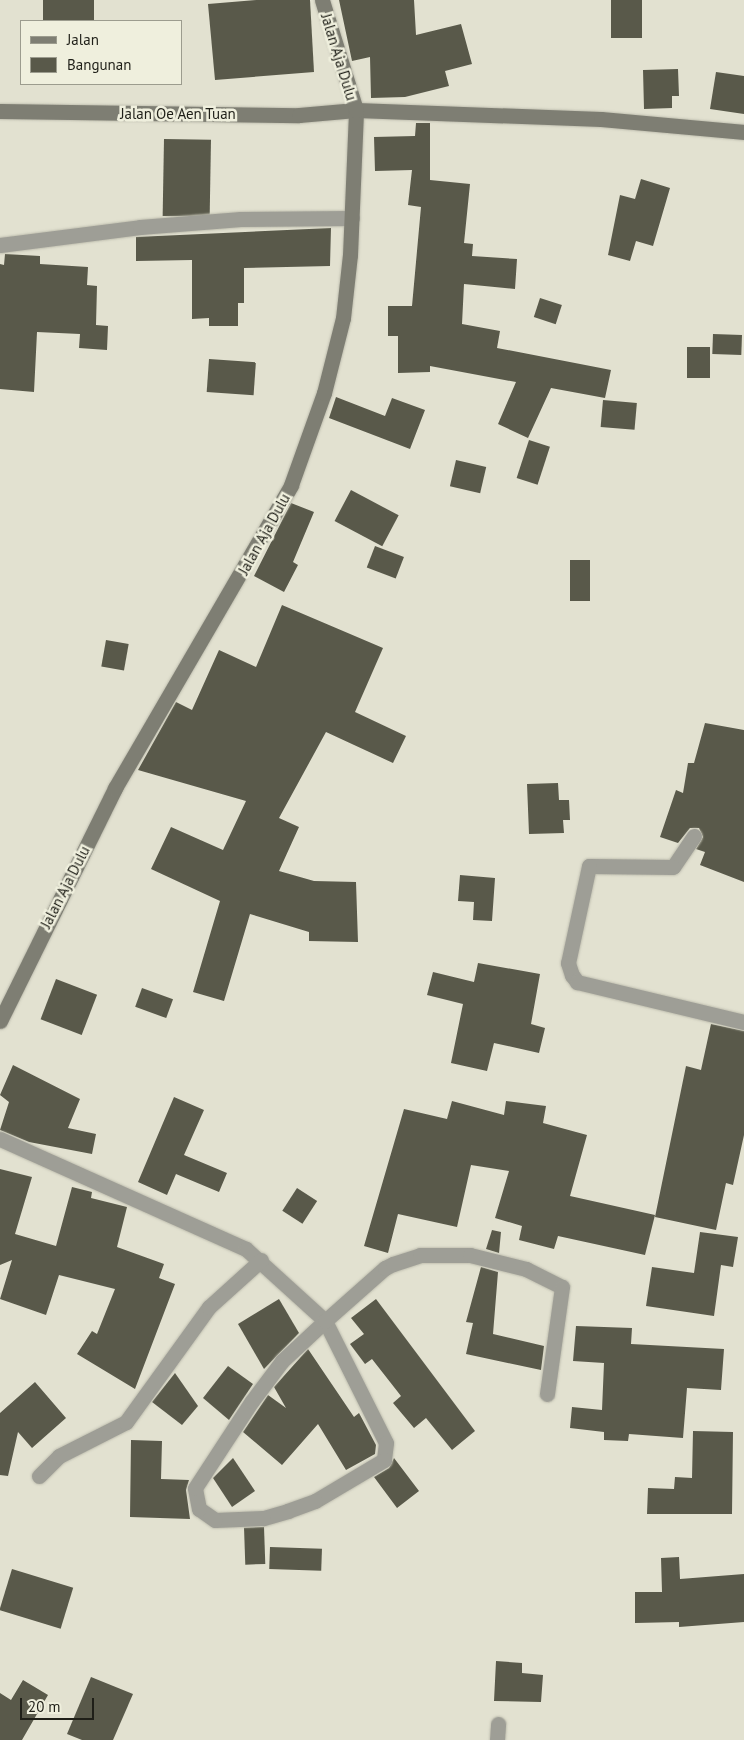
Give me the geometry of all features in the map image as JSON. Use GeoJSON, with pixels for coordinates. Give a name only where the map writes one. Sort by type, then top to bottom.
{"type":"FeatureCollection","features":[{"type":"Feature","properties":{"kind":"street","name":"Jalan Aja Dulu"},"geometry":{"type":"LineString","coordinates":[[0,1021],[115,788],[291,484],[324,393],[342,318],[352,218],[356,110],[322,0]]}},
{"type":"Feature","properties":{"kind":"street","name":"Jalan Oe Aen Tuan"},"geometry":{"type":"LineString","coordinates":[[0,111],[299,115],[356,110],[601,119],[744,132]]}},
{"type":"Feature","properties":{"kind":"street"},"geometry":{"type":"LineString","coordinates":[[0,245],[204,222],[352,218]]}},
{"type":"Feature","properties":{"kind":"street"},"geometry":{"type":"LineString","coordinates":[[694,836],[673,867],[589,866],[568,963],[572,975],[577,982],[744,1022]]}},
{"type":"Feature","properties":{"kind":"street"},"geometry":{"type":"LineString","coordinates":[[0,1139],[222,1236],[261,1260],[325,1321],[386,1443],[384,1460],[315,1501],[288,1511],[241,1520],[215,1520],[206,1515],[195,1498],[204,1472],[282,1361],[325,1321],[385,1268],[420,1255],[470,1255],[526,1269],[562,1287],[547,1394]]}},
{"type":"Feature","properties":{"kind":"street"},"geometry":{"type":"LineString","coordinates":[[39,1476],[59,1456],[126,1422],[209,1307],[261,1260]]}},
{"type":"Feature","properties":{"kind":"street"},"geometry":{"type":"LineString","coordinates":[[497,1740],[498,1724]]}},
{"type":"Feature","properties":{"kind":"building"},"geometry":{"type":"Polygon","coordinates":[[[43,0],[94,0],[94,20],[43,20],[43,0]]]}},
{"type":"Feature","properties":{"kind":"building"},"geometry":{"type":"Polygon","coordinates":[[[256,0],[310,0],[314,72],[215,80],[208,4],[256,0]]]}},
{"type":"Feature","properties":{"kind":"building"},"geometry":{"type":"Polygon","coordinates":[[[339,0],[414,0],[416,35],[461,24],[472,64],[445,71],[449,86],[405,97],[371,98],[370,57],[352,61],[339,0]]]}},
{"type":"Feature","properties":{"kind":"building"},"geometry":{"type":"Polygon","coordinates":[[[611,0],[642,0],[642,38],[611,38],[611,0]]]}},
{"type":"Feature","properties":{"kind":"building"},"geometry":{"type":"Polygon","coordinates":[[[678,69],[679,96],[672,96],[672,108],[644,109],[643,70],[678,69]]]}},
{"type":"Feature","properties":{"kind":"building"},"geometry":{"type":"Polygon","coordinates":[[[716,72],[744,76],[744,114],[710,109],[716,72]]]}},
{"type":"Feature","properties":{"kind":"building"},"geometry":{"type":"Polygon","coordinates":[[[416,123],[430,123],[430,180],[470,184],[464,243],[473,244],[472,256],[517,259],[515,289],[464,284],[462,324],[500,331],[497,348],[611,370],[605,398],[551,388],[528,438],[498,424],[516,382],[430,366],[430,372],[398,373],[398,336],[388,336],[388,306],[412,306],[421,207],[408,205],[412,170],[375,171],[374,137],[415,136],[416,123]]]}},
{"type":"Feature","properties":{"kind":"building"},"geometry":{"type":"Polygon","coordinates":[[[164,139],[211,140],[210,217],[163,216],[164,139]]]}},
{"type":"Feature","properties":{"kind":"building"},"geometry":{"type":"Polygon","coordinates":[[[641,179],[670,188],[653,246],[636,241],[630,261],[608,255],[620,195],[635,199],[641,179]]]}},
{"type":"Feature","properties":{"kind":"building"},"geometry":{"type":"Polygon","coordinates":[[[331,228],[330,266],[244,268],[244,303],[238,303],[238,326],[209,326],[209,318],[192,319],[192,260],[136,261],[136,237],[331,228]]]}},
{"type":"Feature","properties":{"kind":"building"},"geometry":{"type":"Polygon","coordinates":[[[5,254],[40,256],[40,264],[88,267],[87,285],[97,286],[96,325],[108,326],[107,350],[79,348],[80,334],[37,332],[34,392],[0,389],[0,264],[4,265],[5,254]]]}},
{"type":"Feature","properties":{"kind":"building"},"geometry":{"type":"Polygon","coordinates":[[[540,298],[562,305],[556,324],[534,317],[540,298]]]}},
{"type":"Feature","properties":{"kind":"building"},"geometry":{"type":"Polygon","coordinates":[[[713,334],[742,335],[741,355],[712,354],[713,334]]]}},
{"type":"Feature","properties":{"kind":"building"},"geometry":{"type":"Polygon","coordinates":[[[687,347],[710,347],[710,378],[687,378],[687,347]]]}},
{"type":"Feature","properties":{"kind":"building"},"geometry":{"type":"Polygon","coordinates":[[[209,359],[256,362],[254,395],[207,392],[209,359]]]}},
{"type":"Feature","properties":{"kind":"building"},"geometry":{"type":"Polygon","coordinates":[[[336,397],[385,416],[392,398],[425,410],[410,449],[329,418],[336,397]]]}},
{"type":"Feature","properties":{"kind":"building"},"geometry":{"type":"Polygon","coordinates":[[[603,400],[637,403],[635,430],[601,427],[603,400]]]}},
{"type":"Feature","properties":{"kind":"building"},"geometry":{"type":"Polygon","coordinates":[[[529,440],[550,447],[538,485],[517,478],[529,440]]]}},
{"type":"Feature","properties":{"kind":"building"},"geometry":{"type":"Polygon","coordinates":[[[456,460],[486,467],[480,493],[450,486],[456,460]]]}},
{"type":"Feature","properties":{"kind":"building"},"geometry":{"type":"Polygon","coordinates":[[[351,490],[399,515],[382,546],[335,521],[351,490]]]}},
{"type":"Feature","properties":{"kind":"building"},"geometry":{"type":"Polygon","coordinates":[[[291,503],[314,512],[293,562],[298,565],[284,592],[254,576],[291,503]]]}},
{"type":"Feature","properties":{"kind":"building"},"geometry":{"type":"Polygon","coordinates":[[[375,546],[404,557],[396,579],[367,567],[375,546]]]}},
{"type":"Feature","properties":{"kind":"building"},"geometry":{"type":"Polygon","coordinates":[[[570,560],[590,560],[590,601],[570,601],[570,560]]]}},
{"type":"Feature","properties":{"kind":"building"},"geometry":{"type":"Polygon","coordinates":[[[282,605],[383,648],[355,712],[406,736],[393,763],[326,732],[279,818],[299,827],[279,871],[314,881],[356,882],[358,942],[309,941],[309,932],[250,914],[224,1001],[193,992],[220,901],[151,869],[171,827],[223,850],[246,801],[138,770],[176,702],[192,710],[219,650],[256,667],[282,605]]]}},
{"type":"Feature","properties":{"kind":"building"},"geometry":{"type":"Polygon","coordinates":[[[106,640],[129,644],[124,671],[101,667],[106,640]]]}},
{"type":"Feature","properties":{"kind":"building"},"geometry":{"type":"Polygon","coordinates":[[[705,723],[744,730],[744,882],[700,865],[705,852],[696,849],[703,837],[699,828],[690,828],[678,843],[660,837],[676,790],[683,793],[688,763],[694,763],[705,723]]]}},
{"type":"Feature","properties":{"kind":"building"},"geometry":{"type":"Polygon","coordinates":[[[558,783],[559,800],[569,800],[570,820],[563,820],[564,833],[529,834],[527,784],[558,783]]]}},
{"type":"Feature","properties":{"kind":"building"},"geometry":{"type":"Polygon","coordinates":[[[460,875],[495,878],[492,921],[473,920],[474,902],[458,901],[460,875]]]}},
{"type":"Feature","properties":{"kind":"building"},"geometry":{"type":"Polygon","coordinates":[[[478,963],[540,974],[531,1024],[545,1028],[539,1053],[494,1043],[487,1071],[451,1063],[463,1004],[427,995],[433,972],[474,982],[478,963]]]}},
{"type":"Feature","properties":{"kind":"building"},"geometry":{"type":"Polygon","coordinates":[[[56,979],[97,995],[82,1035],[41,1019],[56,979]]]}},
{"type":"Feature","properties":{"kind":"building"},"geometry":{"type":"Polygon","coordinates":[[[142,988],[173,999],[166,1018],[135,1007],[142,988]]]}},
{"type":"Feature","properties":{"kind":"building"},"geometry":{"type":"Polygon","coordinates":[[[711,1024],[744,1031],[744,1135],[733,1185],[726,1183],[716,1230],[655,1217],[686,1066],[701,1070],[711,1024]]]}},
{"type":"Feature","properties":{"kind":"building"},"geometry":{"type":"Polygon","coordinates":[[[13,1065],[80,1099],[68,1128],[96,1134],[92,1154],[29,1142],[0,1130],[9,1102],[0,1095],[13,1065]]]}},
{"type":"Feature","properties":{"kind":"building"},"geometry":{"type":"Polygon","coordinates":[[[174,1097],[204,1110],[184,1155],[227,1173],[219,1192],[176,1174],[167,1195],[138,1182],[174,1097]]]}},
{"type":"Feature","properties":{"kind":"building"},"geometry":{"type":"Polygon","coordinates":[[[452,1101],[504,1115],[506,1101],[546,1106],[543,1123],[587,1135],[570,1196],[655,1215],[645,1255],[558,1236],[554,1249],[519,1240],[522,1226],[495,1218],[509,1171],[471,1165],[457,1227],[398,1214],[388,1253],[364,1246],[404,1109],[447,1119],[452,1101]]]}},
{"type":"Feature","properties":{"kind":"building"},"geometry":{"type":"Polygon","coordinates":[[[0,1169],[32,1177],[15,1234],[56,1246],[72,1187],[92,1192],[91,1198],[127,1207],[117,1247],[164,1264],[159,1278],[175,1284],[135,1389],[77,1354],[92,1331],[97,1334],[115,1289],[59,1275],[46,1315],[0,1299],[12,1260],[0,1265],[0,1169]]]}},
{"type":"Feature","properties":{"kind":"building"},"geometry":{"type":"Polygon","coordinates":[[[297,1188],[317,1201],[302,1224],[282,1211],[297,1188]]]}},
{"type":"Feature","properties":{"kind":"building"},"geometry":{"type":"Polygon","coordinates":[[[492,1230],[501,1232],[499,1253],[486,1249],[492,1230]]]}},
{"type":"Feature","properties":{"kind":"building"},"geometry":{"type":"Polygon","coordinates":[[[700,1232],[738,1237],[733,1267],[721,1265],[714,1316],[646,1306],[652,1267],[694,1273],[700,1232]]]}},
{"type":"Feature","properties":{"kind":"building"},"geometry":{"type":"Polygon","coordinates":[[[481,1267],[498,1272],[493,1334],[544,1346],[541,1370],[466,1354],[473,1323],[466,1322],[481,1267]]]}},
{"type":"Feature","properties":{"kind":"building"},"geometry":{"type":"Polygon","coordinates":[[[279,1299],[299,1333],[264,1369],[238,1324],[279,1299]]]}},
{"type":"Feature","properties":{"kind":"building"},"geometry":{"type":"Polygon","coordinates":[[[376,1299],[475,1431],[452,1450],[426,1418],[414,1428],[393,1403],[401,1396],[372,1359],[365,1364],[350,1344],[364,1334],[351,1318],[376,1299]]]}},
{"type":"Feature","properties":{"kind":"building"},"geometry":{"type":"Polygon","coordinates":[[[576,1326],[632,1328],[631,1344],[724,1349],[721,1390],[687,1388],[683,1438],[629,1434],[628,1441],[604,1440],[604,1432],[570,1428],[572,1407],[602,1410],[604,1363],[573,1361],[576,1326]]]}},
{"type":"Feature","properties":{"kind":"building"},"geometry":{"type":"Polygon","coordinates":[[[308,1349],[354,1417],[359,1413],[376,1445],[375,1454],[346,1470],[318,1424],[282,1465],[243,1432],[268,1395],[286,1408],[274,1387],[308,1349]]]}},
{"type":"Feature","properties":{"kind":"building"},"geometry":{"type":"Polygon","coordinates":[[[228,1366],[253,1384],[229,1420],[203,1398],[228,1366]]]}},
{"type":"Feature","properties":{"kind":"building"},"geometry":{"type":"Polygon","coordinates":[[[175,1373],[198,1406],[182,1425],[152,1402],[175,1373]]]}},
{"type":"Feature","properties":{"kind":"building"},"geometry":{"type":"Polygon","coordinates":[[[35,1382],[66,1418],[32,1448],[18,1432],[8,1476],[0,1475],[0,1413],[35,1382]]]}},
{"type":"Feature","properties":{"kind":"building"},"geometry":{"type":"Polygon","coordinates":[[[693,1431],[733,1432],[732,1514],[647,1514],[648,1488],[674,1489],[675,1477],[692,1478],[693,1431]]]}},
{"type":"Feature","properties":{"kind":"building"},"geometry":{"type":"Polygon","coordinates":[[[131,1440],[162,1441],[161,1479],[189,1480],[186,1490],[190,1519],[130,1517],[131,1440]]]}},
{"type":"Feature","properties":{"kind":"building"},"geometry":{"type":"Polygon","coordinates":[[[233,1458],[255,1491],[232,1507],[213,1478],[233,1458]]]}},
{"type":"Feature","properties":{"kind":"building"},"geometry":{"type":"Polygon","coordinates":[[[394,1458],[419,1491],[397,1508],[374,1477],[389,1468],[394,1458]]]}},
{"type":"Feature","properties":{"kind":"building"},"geometry":{"type":"Polygon","coordinates":[[[264,1527],[265,1564],[245,1565],[244,1528],[264,1527]]]}},
{"type":"Feature","properties":{"kind":"building"},"geometry":{"type":"Polygon","coordinates":[[[270,1547],[322,1549],[321,1571],[269,1569],[270,1547]]]}},
{"type":"Feature","properties":{"kind":"building"},"geometry":{"type":"Polygon","coordinates":[[[679,1557],[680,1579],[744,1574],[744,1622],[679,1627],[679,1622],[635,1623],[635,1592],[662,1592],[661,1558],[679,1557]]]}},
{"type":"Feature","properties":{"kind":"building"},"geometry":{"type":"Polygon","coordinates":[[[12,1569],[73,1588],[61,1629],[0,1610],[12,1569]]]}},
{"type":"Feature","properties":{"kind":"building"},"geometry":{"type":"Polygon","coordinates":[[[496,1661],[522,1663],[522,1673],[543,1675],[541,1702],[494,1701],[496,1661]]]}},
{"type":"Feature","properties":{"kind":"building"},"geometry":{"type":"Polygon","coordinates":[[[91,1677],[133,1694],[113,1740],[82,1740],[67,1734],[91,1677]]]}},
{"type":"Feature","properties":{"kind":"building"},"geometry":{"type":"Polygon","coordinates":[[[23,1680],[48,1695],[22,1740],[0,1740],[0,1693],[11,1700],[23,1680]]]}}]}
